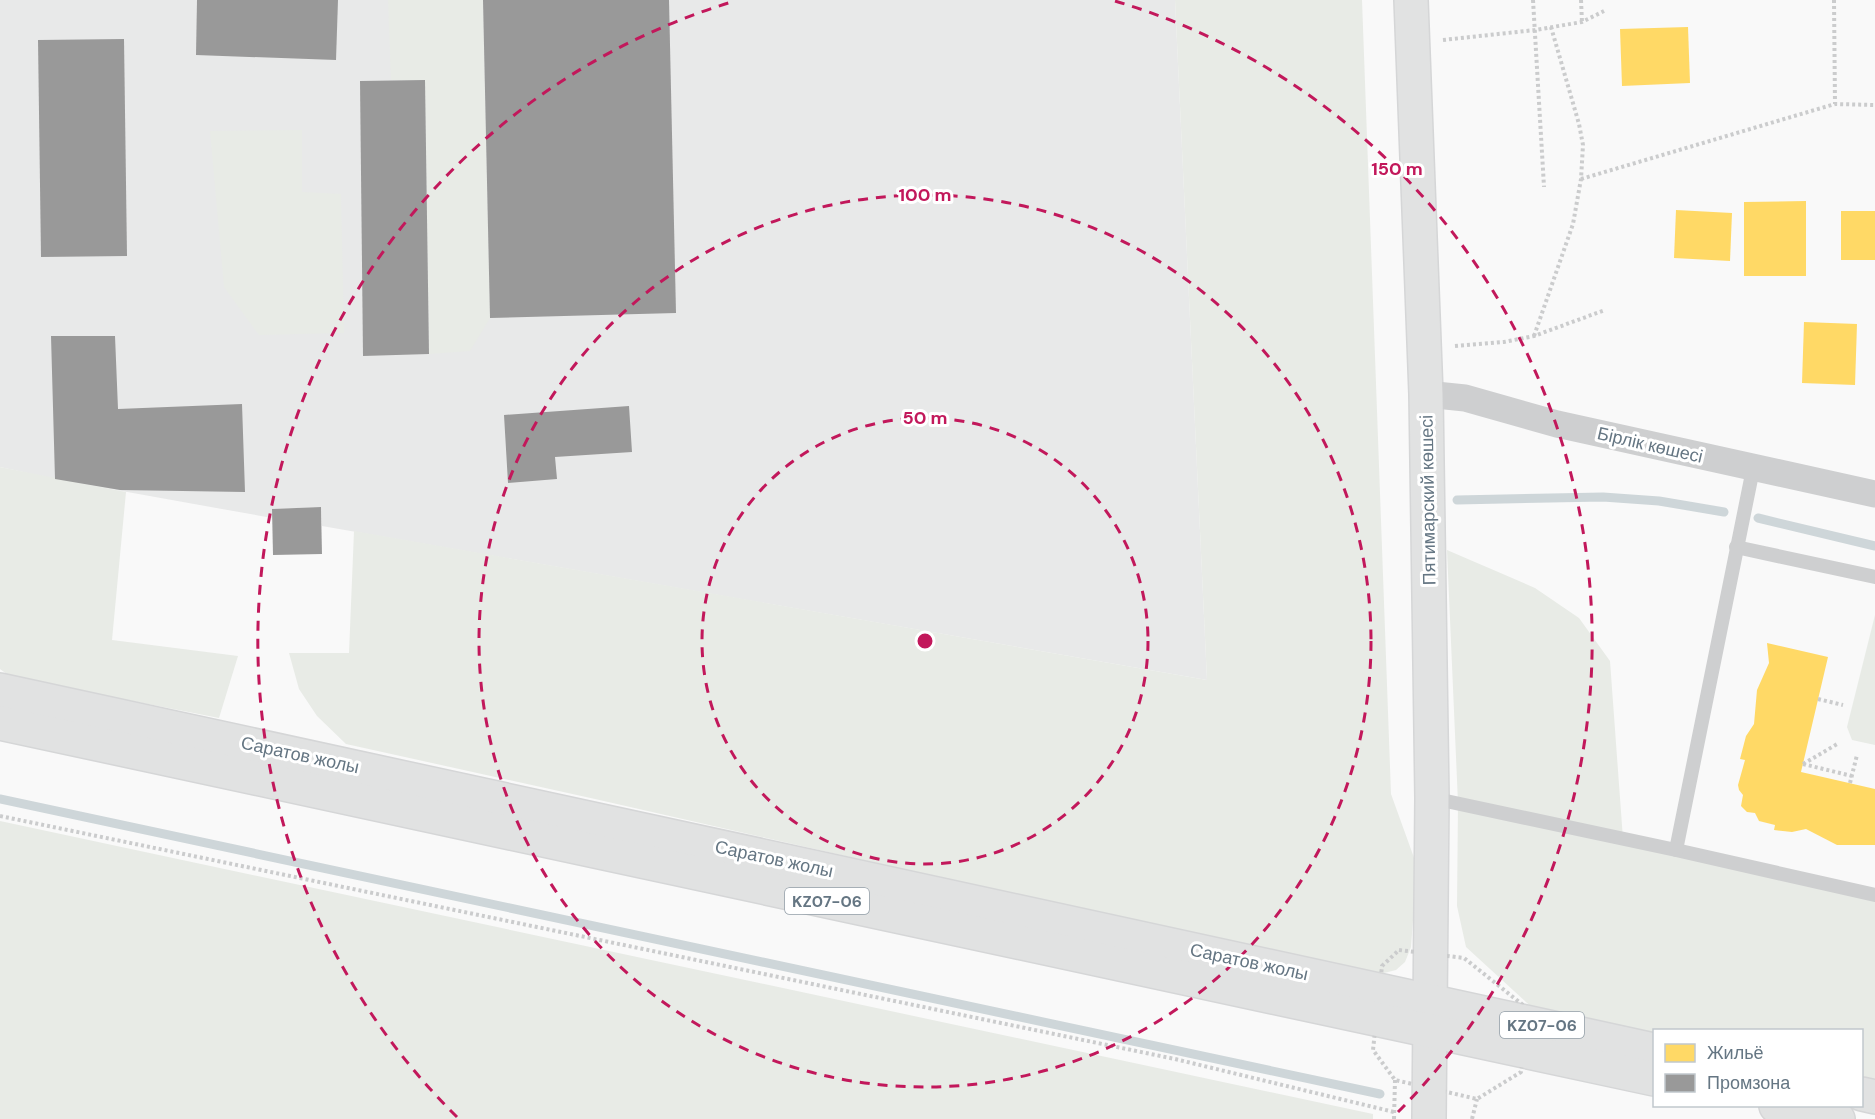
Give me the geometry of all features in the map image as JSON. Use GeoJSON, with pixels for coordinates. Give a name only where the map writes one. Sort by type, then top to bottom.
{"type":"FeatureCollection","features":[{"type":"Feature","properties":{"kind":"main road","name":"Пятимарский көшесі"},"geometry":{"type":"LineString","coordinates":[[1411,0],[1426,394],[1432,798],[1429,1119]]}},
{"type":"Feature","properties":{"kind":"main road","name":"Саратов жолы"},"geometry":{"type":"LineString","coordinates":[[0,690],[1430,1016],[1653,1079]]}},
{"type":"Feature","properties":{"kind":"main road","name":"Саратов жолы"},"geometry":{"type":"LineString","coordinates":[[0,723],[1430,1016],[1653,1050]]}},
{"type":"Feature","properties":{"kind":"main road"},"geometry":{"type":"LineString","coordinates":[[1781,1107],[1838,1119]]}},
{"type":"Feature","properties":{"kind":"street","name":"Бірлік көшесі"},"geometry":{"type":"LineString","coordinates":[[1426,394],[1465,398],[1557,424],[1753,469],[1875,494]]}},
{"type":"Feature","properties":{"kind":"lane"},"geometry":{"type":"LineString","coordinates":[[1676,850],[1753,469]]}},
{"type":"Feature","properties":{"kind":"lane"},"geometry":{"type":"LineString","coordinates":[[1736,547],[1875,577]]}},
{"type":"Feature","properties":{"kind":"lane"},"geometry":{"type":"LineString","coordinates":[[1432,798],[1875,895]]}},
{"type":"Feature","properties":{"kind":"path"},"geometry":{"type":"LineString","coordinates":[[1533,0],[1544,187]]}},
{"type":"Feature","properties":{"kind":"path"},"geometry":{"type":"LineString","coordinates":[[1581,0],[1582,22]]}},
{"type":"Feature","properties":{"kind":"path"},"geometry":{"type":"LineString","coordinates":[[1834,0],[1835,104]]}},
{"type":"Feature","properties":{"kind":"path"},"geometry":{"type":"LineString","coordinates":[[1413,43],[1535,30],[1582,22],[1604,11]]}},
{"type":"Feature","properties":{"kind":"path"},"geometry":{"type":"LineString","coordinates":[[1534,336],[1573,224],[1581,179],[1583,145],[1551,27]]}},
{"type":"Feature","properties":{"kind":"path"},"geometry":{"type":"LineString","coordinates":[[1581,179],[1835,104],[1875,105]]}},
{"type":"Feature","properties":{"kind":"path"},"geometry":{"type":"LineString","coordinates":[[1424,346],[1475,345],[1534,336],[1605,309]]}},
{"type":"Feature","properties":{"kind":"path"},"geometry":{"type":"LineString","coordinates":[[1818,699],[1843,705]]}},
{"type":"Feature","properties":{"kind":"path"},"geometry":{"type":"LineString","coordinates":[[1839,743],[1803,764],[1852,776]]}},
{"type":"Feature","properties":{"kind":"path"},"geometry":{"type":"LineString","coordinates":[[1850,783],[1857,755]]}},
{"type":"Feature","properties":{"kind":"path"},"geometry":{"type":"LineString","coordinates":[[0,816],[1175,1059],[1394,1112]]}},
{"type":"Feature","properties":{"kind":"path"},"geometry":{"type":"LineString","coordinates":[[1394,1119],[1395,1080]]}},
{"type":"Feature","properties":{"kind":"path"},"geometry":{"type":"LineString","coordinates":[[1472,1119],[1477,1099]]}},
{"type":"Feature","properties":{"kind":"shaded area"},"geometry":{"type":"Polygon","coordinates":[[[0,0],[1175,0],[1207,680],[322,526],[321,507],[272,509],[272,518],[0,467],[0,0]]]}},
{"type":"Feature","properties":{"kind":"shaded area"},"geometry":{"type":"Polygon","coordinates":[[[388,0],[483,0],[490,318],[470,351],[429,354],[425,81],[391,80],[388,0]]]}},
{"type":"Feature","properties":{"kind":"shaded area"},"geometry":{"type":"Polygon","coordinates":[[[1175,0],[1362,0],[1391,794],[1417,866],[1411,947],[1405,962],[1396,970],[1372,976],[346,744],[317,716],[299,689],[289,653],[349,653],[354,531],[1207,680],[1175,0]]]}},
{"type":"Feature","properties":{"kind":"shaded area"},"geometry":{"type":"Polygon","coordinates":[[[302,130],[302,192],[341,194],[344,333],[259,335],[224,287],[210,131],[302,130]]]}},
{"type":"Feature","properties":{"kind":"shaded area"},"geometry":{"type":"Polygon","coordinates":[[[0,467],[126,492],[112,640],[238,656],[219,718],[11,677],[0,669],[0,467]]]}},
{"type":"Feature","properties":{"kind":"shaded area"},"geometry":{"type":"Polygon","coordinates":[[[1447,550],[1535,588],[1579,618],[1610,661],[1623,839],[1875,895],[1875,1082],[1863,1080],[1863,1029],[1653,1029],[1653,1038],[1539,1014],[1466,947],[1457,906],[1458,803],[1447,550]]]}},
{"type":"Feature","properties":{"kind":"shaded area"},"geometry":{"type":"Polygon","coordinates":[[[1875,615],[1875,745],[1852,740],[1847,727],[1875,615]]]}},
{"type":"Feature","properties":{"kind":"shaded area"},"geometry":{"type":"Polygon","coordinates":[[[0,821],[1373,1114],[1373,1119],[0,1119],[0,821]]]}},
{"type":"Feature","properties":{"kind":"building: Жильё"},"geometry":{"type":"Polygon","coordinates":[[[1688,27],[1690,83],[1622,86],[1620,29],[1688,27]]]}},
{"type":"Feature","properties":{"kind":"building: Жильё"},"geometry":{"type":"Polygon","coordinates":[[[1806,201],[1806,276],[1744,276],[1744,202],[1806,201]]]}},
{"type":"Feature","properties":{"kind":"building: Жильё"},"geometry":{"type":"Polygon","coordinates":[[[1676,210],[1732,213],[1730,261],[1674,258],[1676,210]]]}},
{"type":"Feature","properties":{"kind":"building: Жильё"},"geometry":{"type":"Polygon","coordinates":[[[1841,211],[1875,211],[1875,260],[1841,260],[1841,211]]]}},
{"type":"Feature","properties":{"kind":"building: Жильё"},"geometry":{"type":"Polygon","coordinates":[[[1804,322],[1857,324],[1855,385],[1802,383],[1804,322]]]}},
{"type":"Feature","properties":{"kind":"building: Жильё"},"geometry":{"type":"Polygon","coordinates":[[[1767,643],[1828,657],[1801,772],[1875,789],[1875,845],[1837,845],[1806,829],[1792,832],[1774,830],[1775,825],[1759,821],[1755,813],[1747,812],[1741,806],[1743,795],[1738,785],[1745,760],[1740,759],[1746,736],[1754,724],[1757,690],[1769,663],[1767,643]]]}},
{"type":"Feature","properties":{"kind":"building: Промзона"},"geometry":{"type":"Polygon","coordinates":[[[197,0],[338,0],[336,60],[196,55],[197,0]]]}},
{"type":"Feature","properties":{"kind":"building: Промзона"},"geometry":{"type":"Polygon","coordinates":[[[483,0],[669,0],[676,313],[490,318],[483,0]]]}},
{"type":"Feature","properties":{"kind":"building: Промзона"},"geometry":{"type":"Polygon","coordinates":[[[124,39],[127,256],[41,257],[38,40],[124,39]]]}},
{"type":"Feature","properties":{"kind":"building: Промзона"},"geometry":{"type":"Polygon","coordinates":[[[425,80],[429,354],[363,356],[360,81],[425,80]]]}},
{"type":"Feature","properties":{"kind":"building: Промзона"},"geometry":{"type":"Polygon","coordinates":[[[51,336],[115,336],[118,409],[242,404],[245,492],[120,490],[55,479],[51,336]]]}},
{"type":"Feature","properties":{"kind":"building: Промзона"},"geometry":{"type":"Polygon","coordinates":[[[629,406],[632,452],[555,457],[557,479],[508,483],[504,415],[629,406]]]}},
{"type":"Feature","properties":{"kind":"building: Промзона"},"geometry":{"type":"Polygon","coordinates":[[[321,507],[322,554],[273,555],[272,509],[321,507]]]}},
{"type":"Feature","properties":{"kind":"waterway"},"geometry":{"type":"LineString","coordinates":[[1457,500],[1603,497],[1659,501],[1724,512]]}},
{"type":"Feature","properties":{"kind":"waterway"},"geometry":{"type":"LineString","coordinates":[[1758,518],[1875,546]]}},
{"type":"Feature","properties":{"kind":"waterway"},"geometry":{"type":"LineString","coordinates":[[0,799],[1380,1094]]}}]}
